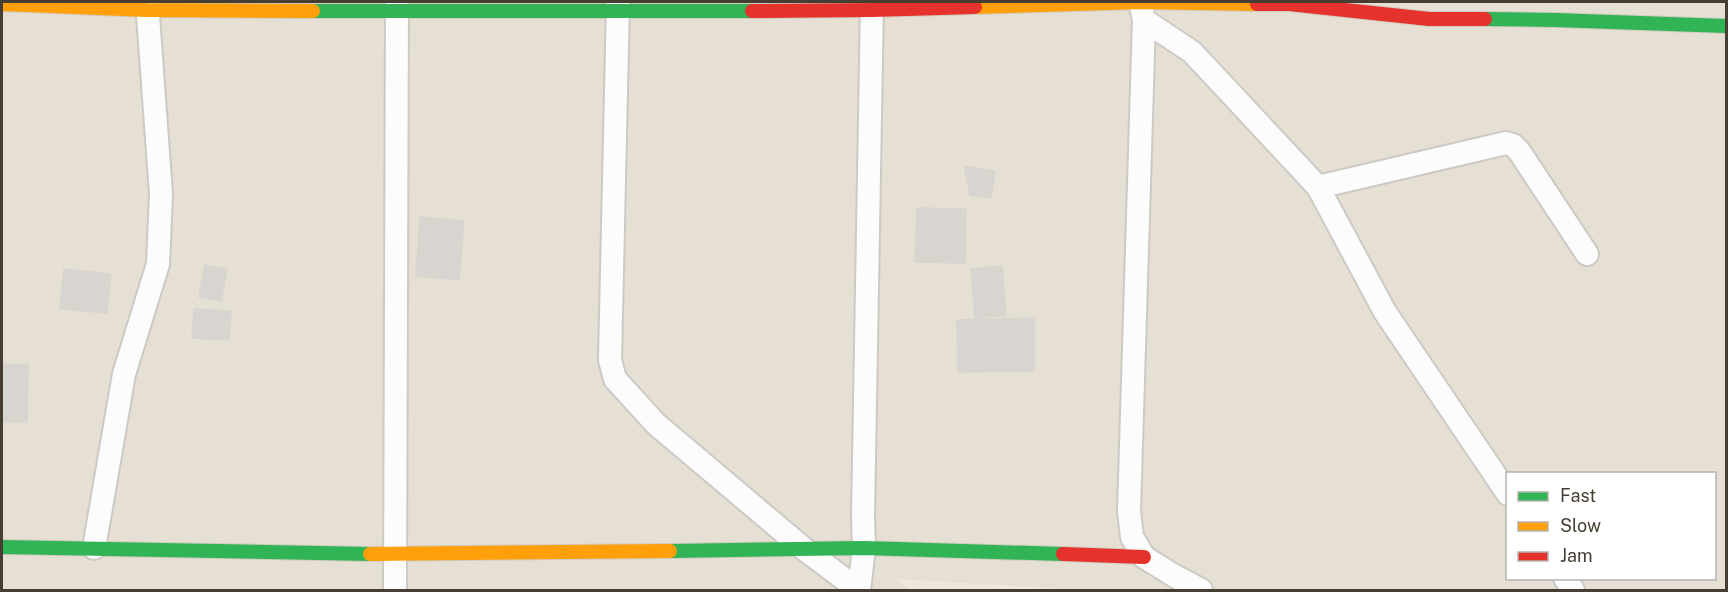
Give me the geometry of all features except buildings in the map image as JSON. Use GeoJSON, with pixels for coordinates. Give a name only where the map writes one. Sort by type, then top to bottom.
{"type":"FeatureCollection","features":[{"type":"Feature","properties":{"kind":"street"},"geometry":{"type":"LineString","coordinates":[[2,4],[1142,8],[1289,4],[1429,19],[1726,26]]}},
{"type":"Feature","properties":{"kind":"street"},"geometry":{"type":"LineString","coordinates":[[94,548],[124,374],[158,264],[161,194],[147,6]]}},
{"type":"Feature","properties":{"kind":"street"},"geometry":{"type":"LineString","coordinates":[[618,6],[610,360],[615,379],[656,424],[804,549],[859,591],[864,548],[872,6]]}},
{"type":"Feature","properties":{"kind":"street"},"geometry":{"type":"LineString","coordinates":[[394,591],[397,7]]}},
{"type":"Feature","properties":{"kind":"street"},"geometry":{"type":"LineString","coordinates":[[1142,8],[1192,52],[1318,187],[1385,312],[1506,491]]}},
{"type":"Feature","properties":{"kind":"street"},"geometry":{"type":"LineString","coordinates":[[1142,8],[1129,511],[1132,537],[1144,557],[1201,591]]}},
{"type":"Feature","properties":{"kind":"street"},"geometry":{"type":"LineString","coordinates":[[1318,187],[1506,143],[1514,145],[1519,151],[1587,254]]}},
{"type":"Feature","properties":{"kind":"street"},"geometry":{"type":"LineString","coordinates":[[2,547],[395,555],[864,548],[1144,557]]}},
{"type":"Feature","properties":{"kind":"shaded area"},"geometry":{"type":"Polygon","coordinates":[[[2,2],[1726,2],[1726,590],[2,590],[2,2]]]}},
{"type":"Feature","properties":{"kind":"shaded area"},"geometry":{"type":"Polygon","coordinates":[[[896,579],[1085,590],[909,590],[896,579]]]}},
{"type":"Feature","properties":{"kind":"traffic: fast"},"geometry":{"type":"LineString","coordinates":[[313,11],[752,11]]}},
{"type":"Feature","properties":{"kind":"traffic: fast"},"geometry":{"type":"LineString","coordinates":[[1485,19],[1726,26]]}},
{"type":"Feature","properties":{"kind":"traffic: fast"},"geometry":{"type":"LineString","coordinates":[[2,547],[370,554]]}},
{"type":"Feature","properties":{"kind":"traffic: fast"},"geometry":{"type":"LineString","coordinates":[[670,551],[864,548],[1063,554]]}},
{"type":"Feature","properties":{"kind":"traffic: slow"},"geometry":{"type":"LineString","coordinates":[[975,7],[1140,2],[1257,4]]}},
{"type":"Feature","properties":{"kind":"traffic: slow"},"geometry":{"type":"LineString","coordinates":[[2,4],[147,10],[313,11]]}},
{"type":"Feature","properties":{"kind":"traffic: slow"},"geometry":{"type":"LineString","coordinates":[[370,554],[670,551]]}},
{"type":"Feature","properties":{"kind":"traffic: jam"},"geometry":{"type":"LineString","coordinates":[[1257,4],[1289,4],[1429,19],[1485,19]]}},
{"type":"Feature","properties":{"kind":"traffic: jam"},"geometry":{"type":"LineString","coordinates":[[752,11],[975,7]]}},
{"type":"Feature","properties":{"kind":"traffic: jam"},"geometry":{"type":"LineString","coordinates":[[1063,554],[1144,557]]}}]}
